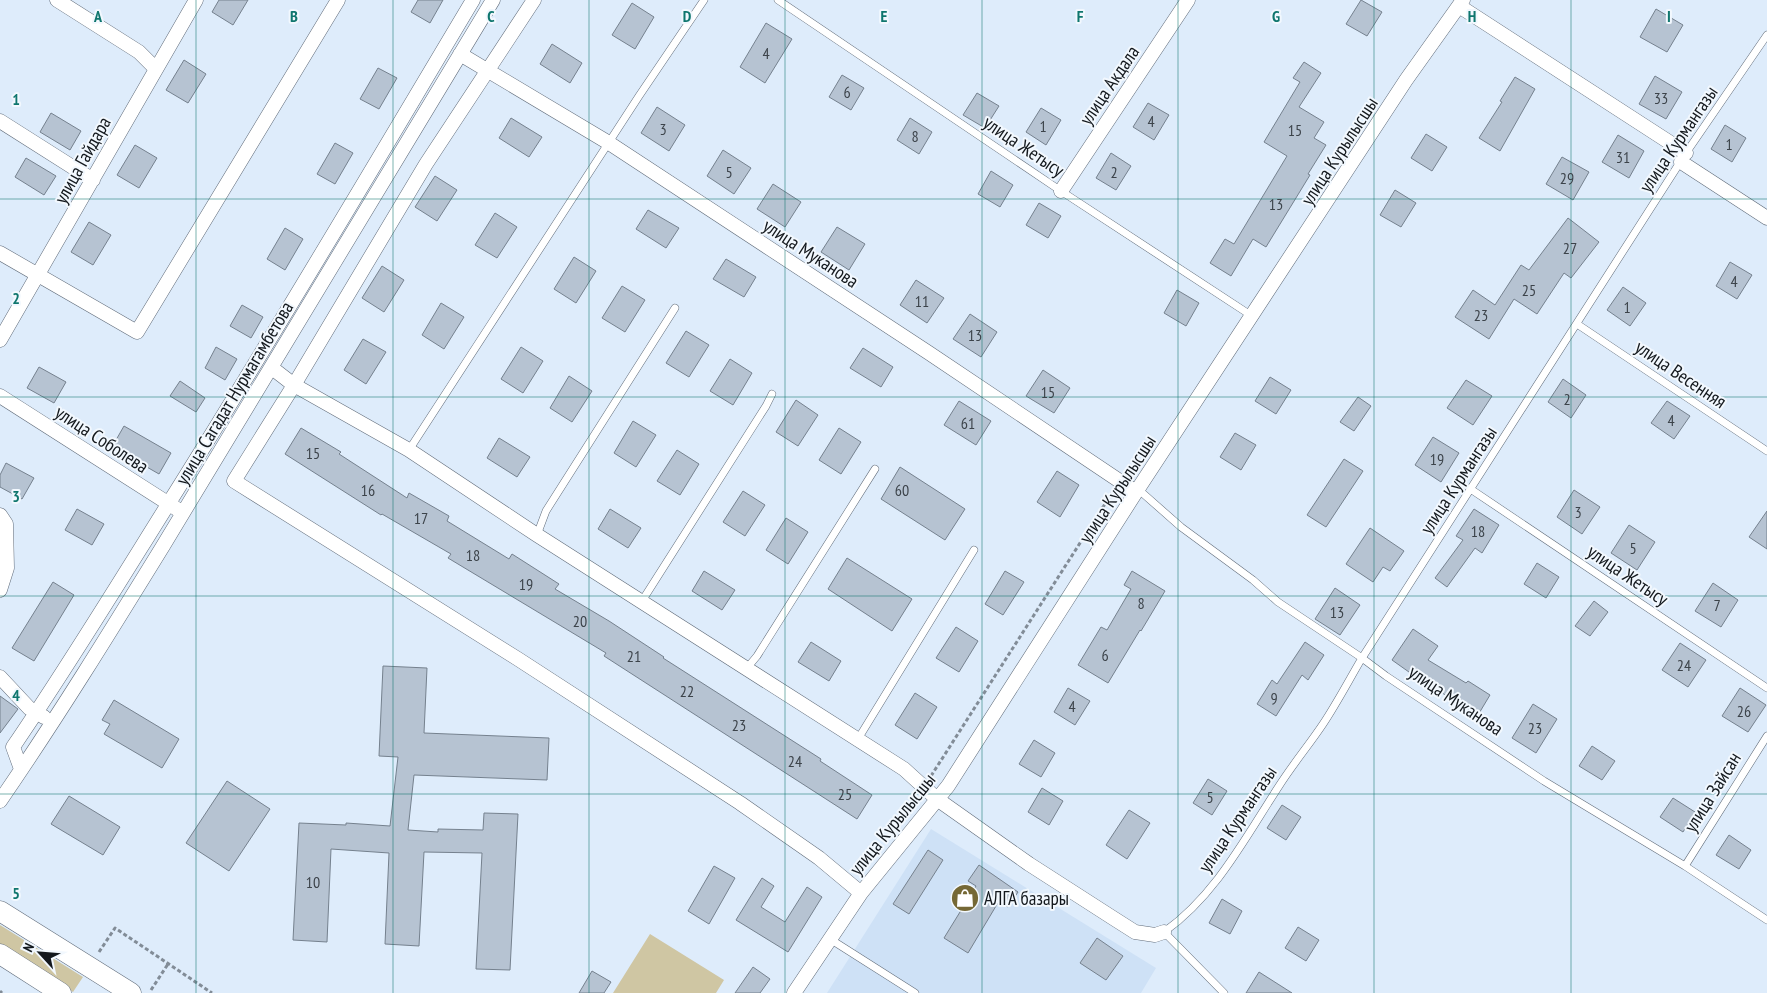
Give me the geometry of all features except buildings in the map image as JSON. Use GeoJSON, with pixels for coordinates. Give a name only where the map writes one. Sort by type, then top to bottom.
{"type":"FeatureCollection","features":[{"type":"Feature","properties":{"kind":"main road"},"geometry":{"type":"LineString","coordinates":[[8,917],[120,990]]}},
{"type":"Feature","properties":{"kind":"main road"},"geometry":{"type":"LineString","coordinates":[[0,954],[61,993]]}},
{"type":"Feature","properties":{"kind":"street"},"geometry":{"type":"LineString","coordinates":[[57,0],[139,52],[156,69]]}},
{"type":"Feature","properties":{"kind":"street","name":"улица Гайдара"},"geometry":{"type":"LineString","coordinates":[[0,340],[196,0]]}},
{"type":"Feature","properties":{"kind":"street"},"geometry":{"type":"LineString","coordinates":[[0,253],[137,332],[338,0]]}},
{"type":"Feature","properties":{"kind":"street"},"geometry":{"type":"LineString","coordinates":[[21,769],[13,747],[169,504],[275,332],[473,0]]}},
{"type":"Feature","properties":{"kind":"street","name":"улица Сагадат Нурмагамбетова"},"geometry":{"type":"LineString","coordinates":[[0,801],[53,722],[183,513],[493,0]]}},
{"type":"Feature","properties":{"kind":"street"},"geometry":{"type":"LineString","coordinates":[[534,0],[426,164],[294,385],[234,481],[435,606],[740,803],[819,858],[860,893]]}},
{"type":"Feature","properties":{"kind":"street","name":"улица Акдала"},"geometry":{"type":"LineString","coordinates":[[1061,190],[1188,0]]}},
{"type":"Feature","properties":{"kind":"street"},"geometry":{"type":"LineString","coordinates":[[1461,3],[1684,157],[1767,218]]}},
{"type":"Feature","properties":{"kind":"street","name":"улица Курылысшы"},"geometry":{"type":"LineString","coordinates":[[794,993],[860,893],[948,786],[1137,491],[1406,80],[1461,3]]}},
{"type":"Feature","properties":{"kind":"street","name":"улица Муканова"},"geometry":{"type":"LineString","coordinates":[[460,54],[609,143],[928,352],[1120,482],[1137,491]]}},
{"type":"Feature","properties":{"kind":"street"},"geometry":{"type":"LineString","coordinates":[[0,121],[93,180]]}},
{"type":"Feature","properties":{"kind":"street"},"geometry":{"type":"LineString","coordinates":[[272,368],[294,385],[409,450],[537,535],[904,769],[937,799],[1029,864],[1134,932],[1155,935],[1164,932]]}},
{"type":"Feature","properties":{"kind":"street","name":"улица Соболева"},"geometry":{"type":"LineString","coordinates":[[0,396],[183,513]]}},
{"type":"Feature","properties":{"kind":"street"},"geometry":{"type":"LineString","coordinates":[[0,515],[6,524],[7,568],[0,590]]}},
{"type":"Feature","properties":{"kind":"street"},"geometry":{"type":"LineString","coordinates":[[0,677],[29,708],[53,722]]}},
{"type":"Feature","properties":{"kind":"street"},"geometry":{"type":"LineString","coordinates":[[0,907],[8,917]]}},
{"type":"Feature","properties":{"kind":"lane"},"geometry":{"type":"LineString","coordinates":[[409,450],[704,0]]}},
{"type":"Feature","properties":{"kind":"lane","name":"улица Жетысу"},"geometry":{"type":"LineString","coordinates":[[778,0],[1252,317]]}},
{"type":"Feature","properties":{"kind":"lane","name":"улица Курмангазы"},"geometry":{"type":"LineString","coordinates":[[1164,932],[1194,906],[1231,864],[1279,785],[1324,723],[1362,658],[1472,490],[1684,157],[1767,36]]}},
{"type":"Feature","properties":{"kind":"lane"},"geometry":{"type":"LineString","coordinates":[[537,535],[546,510],[675,308]]}},
{"type":"Feature","properties":{"kind":"lane","name":"улица Весенняя"},"geometry":{"type":"LineString","coordinates":[[1577,324],[1767,451]]}},
{"type":"Feature","properties":{"kind":"lane"},"geometry":{"type":"LineString","coordinates":[[642,602],[772,394]]}},
{"type":"Feature","properties":{"kind":"lane"},"geometry":{"type":"LineString","coordinates":[[747,668],[757,656],[875,469]]}},
{"type":"Feature","properties":{"kind":"lane","name":"улица Жетысу"},"geometry":{"type":"LineString","coordinates":[[1472,490],[1767,688]]}},
{"type":"Feature","properties":{"kind":"lane","name":"улица Муканова"},"geometry":{"type":"LineString","coordinates":[[1137,491],[1181,527],[1253,580],[1278,602],[1386,676],[1544,781],[1685,866],[1767,920]]}},
{"type":"Feature","properties":{"kind":"lane"},"geometry":{"type":"LineString","coordinates":[[858,739],[974,550]]}},
{"type":"Feature","properties":{"kind":"lane","name":"улица Зайсан"},"geometry":{"type":"LineString","coordinates":[[1685,866],[1767,736]]}},
{"type":"Feature","properties":{"kind":"lane"},"geometry":{"type":"LineString","coordinates":[[1164,932],[1224,993]]}},
{"type":"Feature","properties":{"kind":"lane"},"geometry":{"type":"LineString","coordinates":[[830,939],[915,993]]}},
{"type":"Feature","properties":{"kind":"path"},"geometry":{"type":"LineString","coordinates":[[923,787],[1120,482]]}},
{"type":"Feature","properties":{"kind":"path"},"geometry":{"type":"LineString","coordinates":[[97,955],[115,928],[212,993]]}},
{"type":"Feature","properties":{"kind":"path"},"geometry":{"type":"LineString","coordinates":[[151,990],[168,964]]}},
{"type":"Feature","properties":{"kind":"shaded area","name":"АЛГА базары"},"geometry":{"type":"Polygon","coordinates":[[[931,829],[1156,968],[1141,993],[827,993],[931,829]]]}},
{"type":"Feature","properties":{"kind":"shaded area"},"geometry":{"type":"Polygon","coordinates":[[[0,925],[83,977],[73,992],[0,946],[0,925]]]}},
{"type":"Feature","properties":{"kind":"shaded area"},"geometry":{"type":"Polygon","coordinates":[[[650,934],[724,980],[716,993],[613,993],[650,934]]]}},
{"type":"Feature","properties":{"kind":"place","name":"АЛГА базары"},"geometry":{"type":"Point","coordinates":[965,898]}}]}
